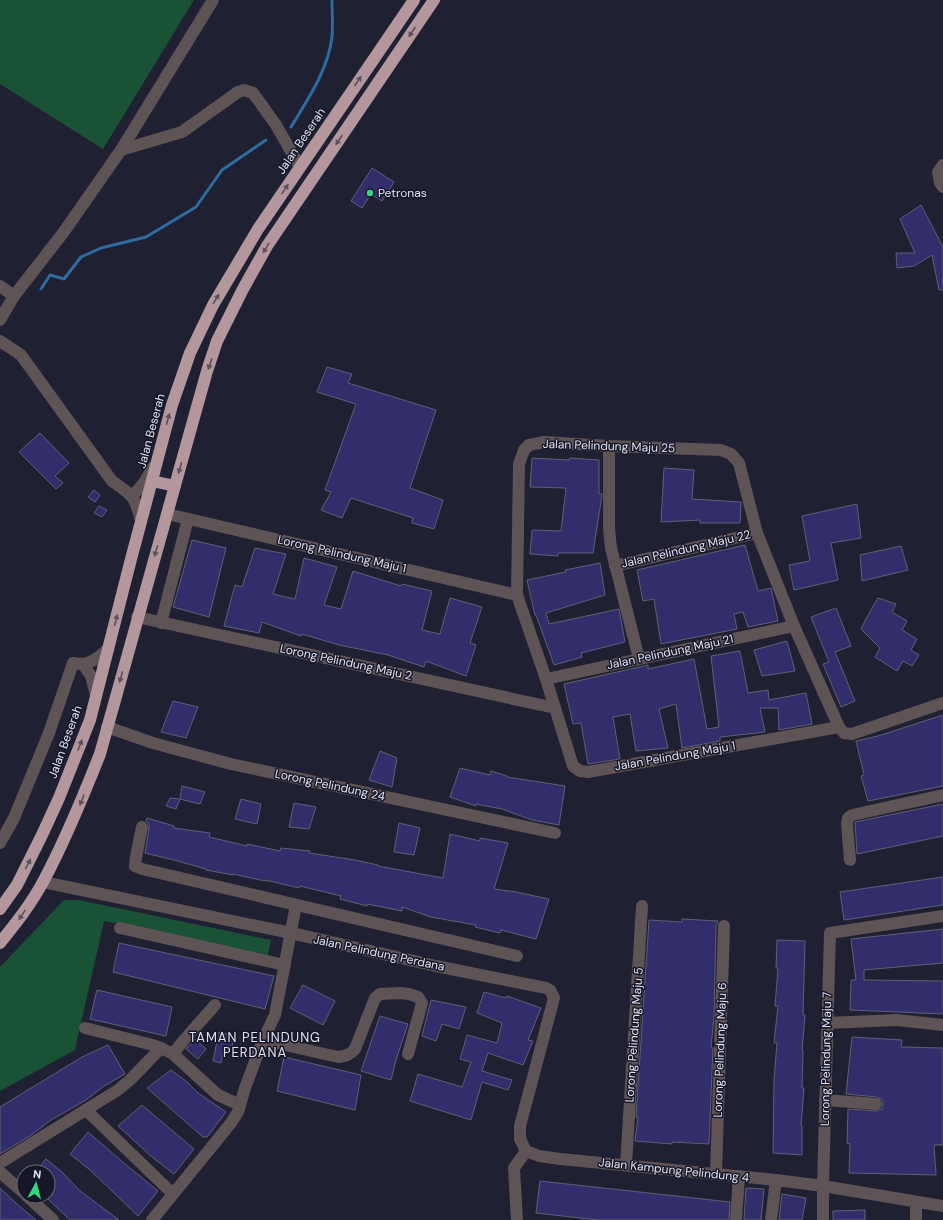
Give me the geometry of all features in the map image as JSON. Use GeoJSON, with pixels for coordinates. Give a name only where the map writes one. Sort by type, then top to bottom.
{"type":"FeatureCollection","features":[{"type":"Feature","properties":{"kind":"highway","name":"Jalan Beserah"},"geometry":{"type":"LineString","coordinates":[[0,909],[17,885],[60,798],[90,720],[172,404],[190,353],[213,305],[258,229],[414,0]]}},
{"type":"Feature","properties":{"kind":"highway"},"geometry":{"type":"LineString","coordinates":[[0,943],[19,919],[43,882],[79,808],[100,754],[137,618],[207,371],[217,341],[267,246],[434,0]]}},
{"type":"Feature","properties":{"kind":"highway"},"geometry":{"type":"LineString","coordinates":[[152,481],[175,486]]}},
{"type":"Feature","properties":{"kind":"street"},"geometry":{"type":"LineString","coordinates":[[0,320],[14,296],[63,233],[121,150],[213,0]]}},
{"type":"Feature","properties":{"kind":"street"},"geometry":{"type":"LineString","coordinates":[[121,150],[182,132],[238,92],[244,90],[253,93],[276,125],[300,167]]}},
{"type":"Feature","properties":{"kind":"street"},"geometry":{"type":"LineString","coordinates":[[943,165],[938,172],[940,183],[943,187]]}},
{"type":"Feature","properties":{"kind":"street"},"geometry":{"type":"LineString","coordinates":[[0,286],[14,296]]}},
{"type":"Feature","properties":{"kind":"street"},"geometry":{"type":"LineString","coordinates":[[0,341],[21,355],[112,480],[132,495],[141,521]]}},
{"type":"Feature","properties":{"kind":"street","name":"Jalan Pelindung Maju 25"},"geometry":{"type":"LineString","coordinates":[[555,708],[517,595],[519,464],[524,450],[529,446],[544,442],[721,450],[730,454],[739,463],[758,533]]}},
{"type":"Feature","properties":{"kind":"street"},"geometry":{"type":"LineString","coordinates":[[609,446],[609,529],[611,548],[639,659]]}},
{"type":"Feature","properties":{"kind":"street"},"geometry":{"type":"LineString","coordinates":[[132,495],[146,481],[158,457]]}},
{"type":"Feature","properties":{"kind":"street","name":"Lorong Pelindung Maju 1"},"geometry":{"type":"LineString","coordinates":[[167,514],[517,595]]}},
{"type":"Feature","properties":{"kind":"street"},"geometry":{"type":"LineString","coordinates":[[161,623],[188,519]]}},
{"type":"Feature","properties":{"kind":"street"},"geometry":{"type":"LineString","coordinates":[[758,533],[794,626],[839,727],[844,732],[852,734],[943,703]]}},
{"type":"Feature","properties":{"kind":"street","name":"Jalan Pelindung Maju 22"},"geometry":{"type":"LineString","coordinates":[[615,566],[758,533]]}},
{"type":"Feature","properties":{"kind":"street","name":"Lorong Pelindung Maju 2"},"geometry":{"type":"LineString","coordinates":[[137,618],[555,708]]}},
{"type":"Feature","properties":{"kind":"street","name":"Jalan Pelindung Maju 21"},"geometry":{"type":"LineString","coordinates":[[546,679],[794,626]]}},
{"type":"Feature","properties":{"kind":"street"},"geometry":{"type":"LineString","coordinates":[[0,843],[14,818],[49,733],[73,663],[83,664],[98,658],[108,649]]}},
{"type":"Feature","properties":{"kind":"street"},"geometry":{"type":"LineString","coordinates":[[83,664],[91,676],[96,695]]}},
{"type":"Feature","properties":{"kind":"street","name":"Jalan Pelindung Maju 1"},"geometry":{"type":"LineString","coordinates":[[555,708],[573,766],[580,771],[588,772],[839,727]]}},
{"type":"Feature","properties":{"kind":"street","name":"Lorong Pelindung 24"},"geometry":{"type":"LineString","coordinates":[[107,727],[152,743],[231,764],[554,833]]}},
{"type":"Feature","properties":{"kind":"street"},"geometry":{"type":"LineString","coordinates":[[850,860],[847,824],[848,818],[852,815],[943,795]]}},
{"type":"Feature","properties":{"kind":"street"},"geometry":{"type":"LineString","coordinates":[[142,827],[135,866],[142,869],[517,956]]}},
{"type":"Feature","properties":{"kind":"street","name":"Jalan Pelindung Perdana"},"geometry":{"type":"LineString","coordinates":[[43,882],[291,933],[550,990],[554,998],[520,1126],[520,1139],[526,1151]]}},
{"type":"Feature","properties":{"kind":"street"},"geometry":{"type":"LineString","coordinates":[[152,1220],[231,1123],[238,1112],[264,1040],[275,1016],[296,905]]}},
{"type":"Feature","properties":{"kind":"street","name":"Lorong Pelindung Maju 5"},"geometry":{"type":"LineString","coordinates":[[626,1165],[642,906]]}},
{"type":"Feature","properties":{"kind":"street","name":"Lorong Pelindung Maju 7"},"geometry":{"type":"LineString","coordinates":[[823,1220],[830,933],[943,916]]}},
{"type":"Feature","properties":{"kind":"street","name":"Lorong Pelindung Maju 6"},"geometry":{"type":"LineString","coordinates":[[716,1174],[724,926]]}},
{"type":"Feature","properties":{"kind":"street"},"geometry":{"type":"LineString","coordinates":[[120,928],[285,965]]}},
{"type":"Feature","properties":{"kind":"street"},"geometry":{"type":"LineString","coordinates":[[264,1040],[338,1057],[346,1056],[351,1054],[355,1049],[375,998],[380,994],[401,992],[418,997],[422,1003],[408,1054]]}},
{"type":"Feature","properties":{"kind":"street"},"geometry":{"type":"LineString","coordinates":[[173,1054],[215,1005]]}},
{"type":"Feature","properties":{"kind":"street"},"geometry":{"type":"LineString","coordinates":[[827,1023],[897,1020],[943,1025]]}},
{"type":"Feature","properties":{"kind":"street"},"geometry":{"type":"LineString","coordinates":[[85,1028],[161,1048],[173,1054],[218,1095],[240,1105]]}},
{"type":"Feature","properties":{"kind":"street"},"geometry":{"type":"LineString","coordinates":[[0,1163],[118,1090],[130,1080],[161,1048]]}},
{"type":"Feature","properties":{"kind":"street"},"geometry":{"type":"LineString","coordinates":[[825,1100],[876,1104]]}},
{"type":"Feature","properties":{"kind":"street"},"geometry":{"type":"LineString","coordinates":[[86,1110],[173,1194]]}},
{"type":"Feature","properties":{"kind":"street"},"geometry":{"type":"LineString","coordinates":[[517,1220],[514,1168],[526,1151]]}},
{"type":"Feature","properties":{"kind":"street","name":"Jalan Kampung Pelindung 4"},"geometry":{"type":"LineString","coordinates":[[526,1151],[547,1158],[776,1180],[823,1186],[916,1203],[943,1206]]}},
{"type":"Feature","properties":{"kind":"street"},"geometry":{"type":"LineString","coordinates":[[0,1172],[16,1186]]}},
{"type":"Feature","properties":{"kind":"street"},"geometry":{"type":"LineString","coordinates":[[736,1220],[739,1176]]}},
{"type":"Feature","properties":{"kind":"street"},"geometry":{"type":"LineString","coordinates":[[771,1220],[776,1180]]}},
{"type":"Feature","properties":{"kind":"street"},"geometry":{"type":"LineString","coordinates":[[916,1203],[916,1220]]}},
{"type":"Feature","properties":{"kind":"street"},"geometry":{"type":"LineString","coordinates":[[36,1204],[53,1220]]}},
{"type":"Feature","properties":{"kind":"green space"},"geometry":{"type":"Polygon","coordinates":[[[0,0],[194,0],[103,149],[0,84],[0,0]]]}},
{"type":"Feature","properties":{"kind":"green space"},"geometry":{"type":"Polygon","coordinates":[[[64,900],[79,900],[271,940],[268,955],[104,921],[75,1050],[0,1091],[0,967],[64,900]]]}},
{"type":"Feature","properties":{"kind":"building"},"geometry":{"type":"Polygon","coordinates":[[[372,168],[394,182],[382,201],[371,194],[362,208],[351,201],[372,168]]]}},
{"type":"Feature","properties":{"kind":"building"},"geometry":{"type":"Polygon","coordinates":[[[921,205],[943,247],[943,290],[939,290],[932,255],[914,266],[897,268],[896,253],[915,253],[900,219],[921,205]]]}},
{"type":"Feature","properties":{"kind":"building"},"geometry":{"type":"Polygon","coordinates":[[[327,367],[352,374],[348,383],[436,410],[410,488],[443,500],[434,529],[412,523],[413,518],[351,498],[342,518],[321,510],[331,492],[325,490],[356,404],[317,392],[327,367]]]}},
{"type":"Feature","properties":{"kind":"building"},"geometry":{"type":"Polygon","coordinates":[[[40,433],[69,463],[55,476],[63,483],[56,489],[19,452],[40,433]]]}},
{"type":"Feature","properties":{"kind":"building"},"geometry":{"type":"Polygon","coordinates":[[[532,458],[599,460],[599,494],[602,495],[593,553],[558,553],[558,556],[530,554],[532,530],[561,531],[566,488],[530,487],[532,458]]]}},
{"type":"Feature","properties":{"kind":"building"},"geometry":{"type":"Polygon","coordinates":[[[664,468],[694,470],[692,499],[741,502],[740,523],[700,523],[700,520],[661,522],[664,468]]]}},
{"type":"Feature","properties":{"kind":"building"},"geometry":{"type":"Polygon","coordinates":[[[94,490],[100,495],[95,502],[88,497],[94,490]]]}},
{"type":"Feature","properties":{"kind":"building"},"geometry":{"type":"Polygon","coordinates":[[[857,504],[861,538],[831,543],[838,580],[794,590],[789,565],[810,561],[802,516],[857,504]]]}},
{"type":"Feature","properties":{"kind":"building"},"geometry":{"type":"Polygon","coordinates":[[[99,506],[107,510],[102,517],[94,513],[99,506]]]}},
{"type":"Feature","properties":{"kind":"building"},"geometry":{"type":"Polygon","coordinates":[[[192,540],[226,548],[209,617],[173,607],[192,540]]]}},
{"type":"Feature","properties":{"kind":"building"},"geometry":{"type":"Polygon","coordinates":[[[745,545],[758,591],[771,588],[778,621],[748,627],[743,612],[734,614],[737,629],[661,644],[654,599],[643,601],[637,570],[745,545]]]}},
{"type":"Feature","properties":{"kind":"building"},"geometry":{"type":"Polygon","coordinates":[[[901,546],[908,570],[862,581],[860,555],[901,546]]]}},
{"type":"Feature","properties":{"kind":"building"},"geometry":{"type":"Polygon","coordinates":[[[255,548],[286,554],[273,594],[295,599],[304,558],[337,567],[324,605],[341,609],[353,571],[401,586],[402,584],[432,591],[422,630],[440,634],[450,598],[482,607],[470,643],[476,645],[466,676],[426,661],[424,667],[388,655],[339,645],[302,634],[301,636],[262,622],[259,633],[224,626],[235,585],[242,587],[255,548]]]}},
{"type":"Feature","properties":{"kind":"building"},"geometry":{"type":"Polygon","coordinates":[[[600,563],[605,595],[546,613],[549,624],[619,609],[625,642],[581,653],[582,657],[554,665],[535,615],[527,580],[600,563]]]}},
{"type":"Feature","properties":{"kind":"building"},"geometry":{"type":"Polygon","coordinates":[[[878,598],[896,604],[892,612],[907,621],[902,630],[917,639],[911,650],[919,655],[912,666],[903,661],[897,671],[875,657],[880,648],[861,629],[878,598]]]}},
{"type":"Feature","properties":{"kind":"building"},"geometry":{"type":"Polygon","coordinates":[[[836,608],[851,646],[835,652],[855,701],[841,707],[823,664],[829,662],[811,617],[836,608]]]}},
{"type":"Feature","properties":{"kind":"building"},"geometry":{"type":"Polygon","coordinates":[[[787,641],[795,671],[762,676],[754,650],[787,641]]]}},
{"type":"Feature","properties":{"kind":"building"},"geometry":{"type":"Polygon","coordinates":[[[740,651],[748,693],[768,690],[769,700],[806,693],[812,724],[779,730],[778,708],[760,708],[765,732],[720,737],[720,741],[682,748],[676,704],[659,709],[668,748],[636,751],[630,714],[613,717],[620,759],[588,764],[581,723],[573,724],[564,684],[648,665],[648,669],[694,659],[707,729],[719,727],[711,656],[740,651]]]}},
{"type":"Feature","properties":{"kind":"building"},"geometry":{"type":"Polygon","coordinates":[[[173,701],[198,707],[186,738],[161,732],[173,701]]]}},
{"type":"Feature","properties":{"kind":"building"},"geometry":{"type":"Polygon","coordinates":[[[943,715],[943,786],[868,801],[861,776],[864,775],[856,741],[878,736],[943,715]]]}},
{"type":"Feature","properties":{"kind":"building"},"geometry":{"type":"Polygon","coordinates":[[[380,751],[397,758],[392,787],[369,780],[380,751]]]}},
{"type":"Feature","properties":{"kind":"building"},"geometry":{"type":"Polygon","coordinates":[[[460,768],[490,775],[491,771],[507,777],[565,786],[559,825],[532,820],[502,809],[476,804],[476,806],[450,797],[460,768]]]}},
{"type":"Feature","properties":{"kind":"building"},"geometry":{"type":"Polygon","coordinates":[[[182,786],[205,792],[200,804],[180,799],[182,786]]]}},
{"type":"Feature","properties":{"kind":"building"},"geometry":{"type":"Polygon","coordinates":[[[170,798],[180,799],[176,809],[166,806],[170,798]]]}},
{"type":"Feature","properties":{"kind":"building"},"geometry":{"type":"Polygon","coordinates":[[[241,799],[261,804],[257,824],[235,819],[241,799]]]}},
{"type":"Feature","properties":{"kind":"building"},"geometry":{"type":"Polygon","coordinates":[[[294,803],[316,807],[309,829],[289,827],[294,803]]]}},
{"type":"Feature","properties":{"kind":"building"},"geometry":{"type":"Polygon","coordinates":[[[943,804],[943,836],[857,854],[855,822],[943,804]]]}},
{"type":"Feature","properties":{"kind":"building"},"geometry":{"type":"Polygon","coordinates":[[[147,818],[174,826],[174,828],[210,833],[209,837],[247,846],[247,844],[280,851],[281,848],[310,851],[309,853],[355,860],[378,866],[443,878],[450,834],[480,841],[480,838],[508,843],[494,889],[549,899],[536,939],[501,930],[500,933],[475,927],[476,925],[431,917],[402,907],[402,911],[367,904],[367,906],[340,899],[341,896],[300,886],[299,888],[265,880],[206,870],[145,853],[149,828],[149,824],[146,821],[147,818]]]}},
{"type":"Feature","properties":{"kind":"building"},"geometry":{"type":"Polygon","coordinates":[[[399,823],[420,828],[414,855],[394,852],[399,823]]]}},
{"type":"Feature","properties":{"kind":"building"},"geometry":{"type":"Polygon","coordinates":[[[943,877],[943,905],[844,920],[840,892],[943,877]]]}},
{"type":"Feature","properties":{"kind":"building"},"geometry":{"type":"Polygon","coordinates":[[[682,919],[718,921],[716,926],[714,1017],[711,1048],[713,1048],[709,1144],[672,1142],[672,1144],[635,1141],[638,1117],[636,1117],[649,920],[682,922],[682,919]]]}},
{"type":"Feature","properties":{"kind":"building"},"geometry":{"type":"Polygon","coordinates":[[[943,929],[943,963],[864,970],[864,980],[943,981],[943,1014],[850,1010],[851,980],[856,980],[851,939],[943,929]]]}},
{"type":"Feature","properties":{"kind":"building"},"geometry":{"type":"Polygon","coordinates":[[[777,940],[805,941],[803,1015],[805,1015],[802,1051],[802,1088],[804,1088],[801,1126],[802,1155],[773,1153],[774,1080],[777,1043],[774,1043],[778,1006],[775,1006],[778,968],[776,968],[777,940]]]}},
{"type":"Feature","properties":{"kind":"building"},"geometry":{"type":"Polygon","coordinates":[[[119,943],[274,976],[265,1009],[113,972],[119,943]]]}},
{"type":"Feature","properties":{"kind":"building"},"geometry":{"type":"Polygon","coordinates":[[[303,985],[335,1001],[323,1025],[290,1008],[303,985]]]}},
{"type":"Feature","properties":{"kind":"building"},"geometry":{"type":"Polygon","coordinates":[[[97,990],[172,1007],[166,1036],[90,1019],[97,990]]]}},
{"type":"Feature","properties":{"kind":"building"},"geometry":{"type":"Polygon","coordinates":[[[484,992],[506,998],[507,996],[541,1008],[528,1040],[533,1041],[523,1065],[488,1053],[482,1071],[512,1080],[508,1090],[482,1082],[471,1120],[410,1101],[418,1074],[462,1087],[471,1062],[460,1059],[467,1035],[497,1043],[502,1023],[477,1013],[484,992]]]}},
{"type":"Feature","properties":{"kind":"building"},"geometry":{"type":"Polygon","coordinates":[[[431,1000],[466,1007],[459,1029],[442,1024],[436,1041],[422,1036],[431,1000]]]}},
{"type":"Feature","properties":{"kind":"building"},"geometry":{"type":"Polygon","coordinates":[[[380,1016],[408,1024],[391,1080],[361,1071],[380,1016]]]}},
{"type":"Feature","properties":{"kind":"building"},"geometry":{"type":"Polygon","coordinates":[[[219,1032],[235,1036],[231,1050],[224,1048],[221,1063],[213,1061],[219,1032]]]}},
{"type":"Feature","properties":{"kind":"building"},"geometry":{"type":"Polygon","coordinates":[[[852,1037],[902,1040],[901,1047],[943,1048],[943,1145],[934,1145],[936,1175],[849,1173],[850,1144],[847,1143],[848,1109],[876,1111],[882,1109],[883,1104],[883,1100],[877,1097],[846,1094],[852,1037]]]}},
{"type":"Feature","properties":{"kind":"building"},"geometry":{"type":"Polygon","coordinates":[[[195,1039],[206,1049],[198,1059],[186,1049],[195,1039]]]}},
{"type":"Feature","properties":{"kind":"building"},"geometry":{"type":"Polygon","coordinates":[[[108,1045],[125,1074],[104,1086],[86,1100],[51,1120],[30,1136],[0,1154],[0,1107],[82,1057],[108,1045]]]}},
{"type":"Feature","properties":{"kind":"building"},"geometry":{"type":"Polygon","coordinates":[[[284,1057],[361,1075],[355,1110],[277,1091],[284,1057]]]}},
{"type":"Feature","properties":{"kind":"building"},"geometry":{"type":"Polygon","coordinates":[[[171,1070],[186,1081],[198,1093],[226,1112],[207,1137],[203,1137],[147,1088],[171,1070]]]}},
{"type":"Feature","properties":{"kind":"building"},"geometry":{"type":"Polygon","coordinates":[[[142,1105],[194,1149],[174,1174],[152,1157],[118,1126],[142,1105]]]}},
{"type":"Feature","properties":{"kind":"building"},"geometry":{"type":"Polygon","coordinates":[[[88,1132],[158,1191],[138,1216],[90,1170],[70,1154],[88,1132]]]}},
{"type":"Feature","properties":{"kind":"building"},"geometry":{"type":"Polygon","coordinates":[[[46,1159],[52,1164],[42,1164],[46,1159]]]}},
{"type":"Feature","properties":{"kind":"building"},"geometry":{"type":"Polygon","coordinates":[[[56,1167],[79,1190],[119,1220],[70,1220],[53,1204],[56,1204],[56,1167]]]}},
{"type":"Feature","properties":{"kind":"building"},"geometry":{"type":"Polygon","coordinates":[[[540,1181],[730,1202],[729,1220],[598,1220],[536,1213],[540,1181]]]}},
{"type":"Feature","properties":{"kind":"building"},"geometry":{"type":"Polygon","coordinates":[[[0,1188],[16,1204],[36,1220],[0,1220],[0,1188]]]}},
{"type":"Feature","properties":{"kind":"building"},"geometry":{"type":"Polygon","coordinates":[[[746,1188],[764,1189],[761,1220],[744,1220],[746,1188]]]}},
{"type":"Feature","properties":{"kind":"building"},"geometry":{"type":"Polygon","coordinates":[[[782,1194],[806,1198],[802,1220],[779,1220],[782,1194]]]}},
{"type":"Feature","properties":{"kind":"building"},"geometry":{"type":"Polygon","coordinates":[[[865,1210],[865,1220],[833,1220],[833,1211],[865,1210]]]}},
{"type":"Feature","properties":{"kind":"waterway"},"geometry":{"type":"LineString","coordinates":[[291,127],[322,73],[330,49],[332,37],[332,0]]}},
{"type":"Feature","properties":{"kind":"waterway"},"geometry":{"type":"LineString","coordinates":[[41,289],[50,275],[64,279],[81,257],[101,248],[146,237],[196,207],[222,170],[266,140]]}},
{"type":"Feature","properties":{"kind":"place","name":"Petronas"},"geometry":{"type":"Point","coordinates":[370,193]}},
{"type":"Feature","properties":{"kind":"district","name":"TAMAN PELINDUNG PERDANA"},"geometry":{"type":"Point","coordinates":[255,1044]}}]}
